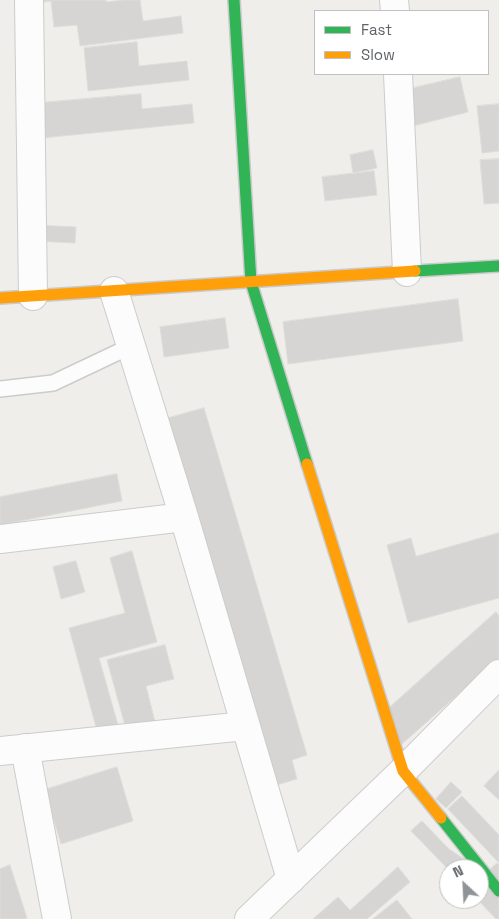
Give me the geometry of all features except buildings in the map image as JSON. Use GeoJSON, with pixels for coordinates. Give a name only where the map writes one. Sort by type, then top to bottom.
{"type":"FeatureCollection","features":[{"type":"Feature","properties":{"kind":"street"},"geometry":{"type":"LineString","coordinates":[[29,0],[33,296]]}},
{"type":"Feature","properties":{"kind":"street"},"geometry":{"type":"LineString","coordinates":[[234,0],[251,282],[403,771],[499,891]]}},
{"type":"Feature","properties":{"kind":"street"},"geometry":{"type":"LineString","coordinates":[[398,75],[407,272]]}},
{"type":"Feature","properties":{"kind":"street"},"geometry":{"type":"LineString","coordinates":[[0,298],[499,266]]}},
{"type":"Feature","properties":{"kind":"street"},"geometry":{"type":"LineString","coordinates":[[114,291],[184,517],[291,879]]}},
{"type":"Feature","properties":{"kind":"street"},"geometry":{"type":"LineString","coordinates":[[0,539],[184,517]]}},
{"type":"Feature","properties":{"kind":"street"},"geometry":{"type":"LineString","coordinates":[[249,919],[403,771],[499,674]]}},
{"type":"Feature","properties":{"kind":"street"},"geometry":{"type":"LineString","coordinates":[[57,919],[13,749],[245,726]]}},
{"type":"Feature","properties":{"kind":"lane"},"geometry":{"type":"LineString","coordinates":[[0,389],[53,383],[131,346]]}},
{"type":"Feature","properties":{"kind":"traffic: fast"},"geometry":{"type":"LineString","coordinates":[[234,0],[251,282],[307,464]]}},
{"type":"Feature","properties":{"kind":"traffic: fast"},"geometry":{"type":"LineString","coordinates":[[415,271],[499,266]]}},
{"type":"Feature","properties":{"kind":"traffic: fast"},"geometry":{"type":"LineString","coordinates":[[441,818],[499,891]]}},
{"type":"Feature","properties":{"kind":"traffic: slow"},"geometry":{"type":"LineString","coordinates":[[0,298],[415,271]]}},
{"type":"Feature","properties":{"kind":"traffic: slow"},"geometry":{"type":"LineString","coordinates":[[307,464],[403,771],[441,818]]}}]}
